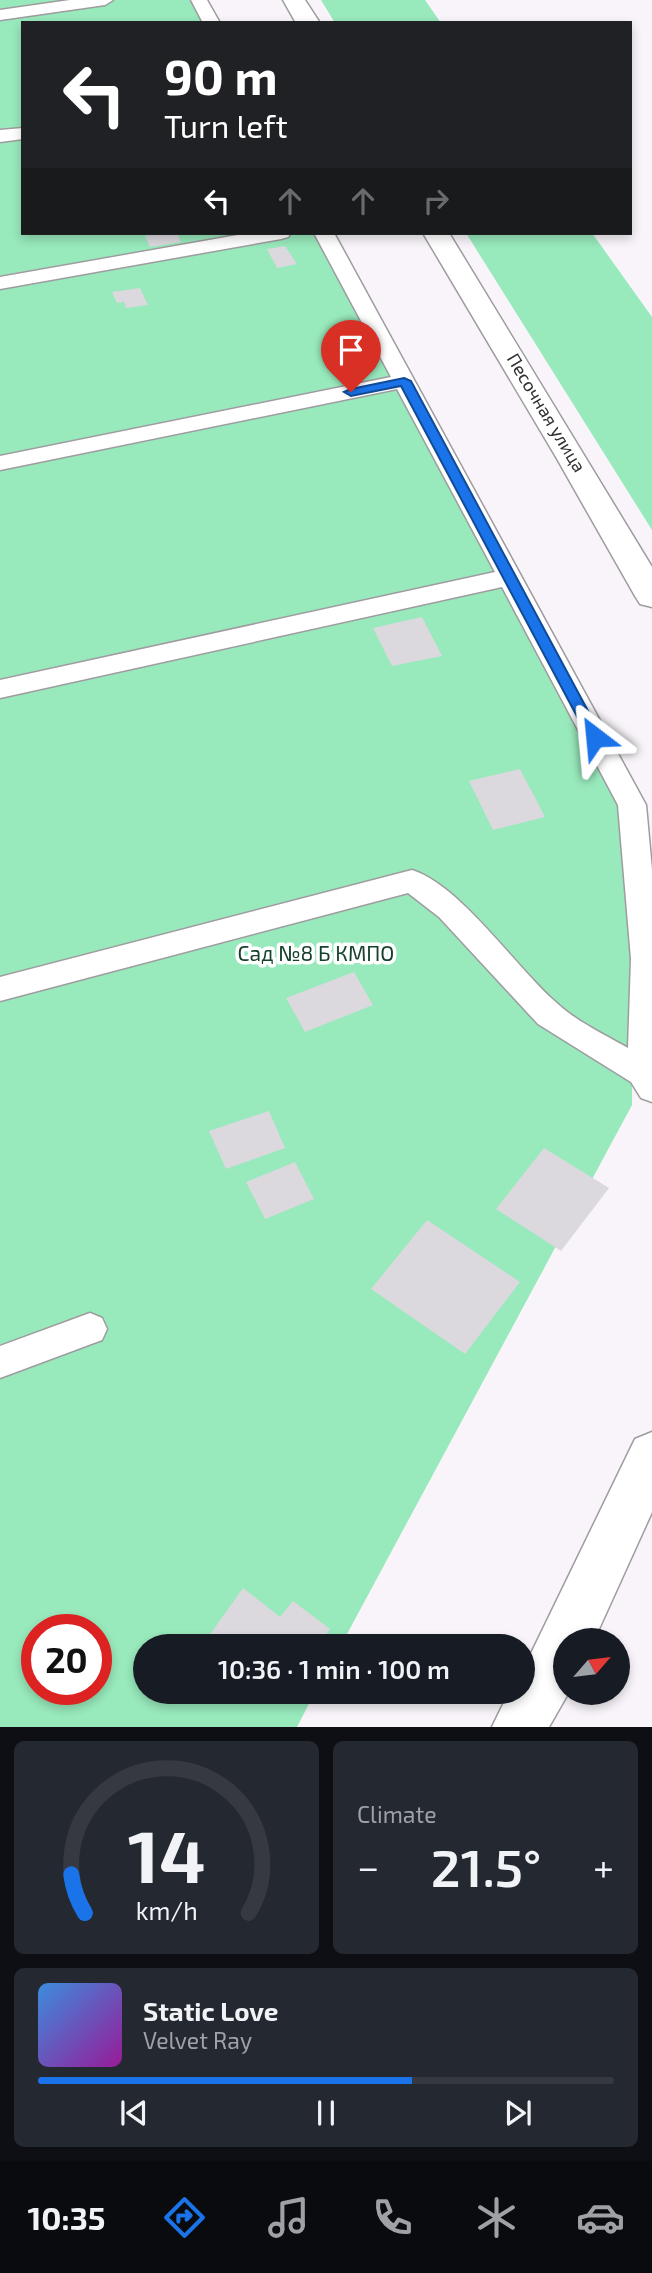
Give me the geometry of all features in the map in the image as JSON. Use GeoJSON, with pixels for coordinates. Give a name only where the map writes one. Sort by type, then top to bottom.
{"type":"FeatureCollection","features":[{"type":"Feature","properties":{"kind":"main road"},"geometry":{"type":"LineString","coordinates":[[294,0],[307,21]]}},
{"type":"Feature","properties":{"kind":"main road","name":"Песочная улица"},"geometry":{"type":"LineString","coordinates":[[437,235],[572,457],[652,596]]}},
{"type":"Feature","properties":{"kind":"main road"},"geometry":{"type":"LineString","coordinates":[[572,1628],[652,1456]]}},
{"type":"Feature","properties":{"kind":"main road"},"geometry":{"type":"LineString","coordinates":[[519,1727],[553,1668]]}},
{"type":"Feature","properties":{"kind":"lane"},"geometry":{"type":"LineString","coordinates":[[0,15],[105,0]]}},
{"type":"Feature","properties":{"kind":"lane"},"geometry":{"type":"LineString","coordinates":[[200,0],[211,21]]}},
{"type":"Feature","properties":{"kind":"lane"},"geometry":{"type":"LineString","coordinates":[[0,136],[21,133]]}},
{"type":"Feature","properties":{"kind":"lane"},"geometry":{"type":"LineString","coordinates":[[0,283],[270,235]]}},
{"type":"Feature","properties":{"kind":"lane"},"geometry":{"type":"LineString","coordinates":[[325,235],[632,805],[646,959],[647,1081]]}},
{"type":"Feature","properties":{"kind":"lane"},"geometry":{"type":"LineString","coordinates":[[0,463],[404,381]]}},
{"type":"Feature","properties":{"kind":"lane"},"geometry":{"type":"LineString","coordinates":[[0,689],[509,577]]}},
{"type":"Feature","properties":{"kind":"lane"},"geometry":{"type":"LineString","coordinates":[[0,989],[412,881],[449,909],[549,1014],[647,1081]]}},
{"type":"Feature","properties":{"kind":"lane"},"geometry":{"type":"LineString","coordinates":[[0,1362],[90,1329]]}},
{"type":"Feature","properties":{"kind":"green space","name":"Сад №8 Б КМПО"},"geometry":{"type":"Polygon","coordinates":[[[0,0],[204,0],[215,21],[21,21],[21,235],[329,235],[633,803],[632,1105],[347,1634],[133,1634],[133,1704],[309,1704],[297,1727],[0,1727],[0,0]]]}},
{"type":"Feature","properties":{"kind":"green space"},"geometry":{"type":"Polygon","coordinates":[[[321,0],[425,0],[440,21],[334,21],[321,0]]]}},
{"type":"Feature","properties":{"kind":"green space"},"geometry":{"type":"Polygon","coordinates":[[[467,235],[593,235],[652,317],[652,530],[467,235]]]}},
{"type":"Feature","properties":{"kind":"building"},"geometry":{"type":"Polygon","coordinates":[[[178,235],[181,242],[150,247],[145,236],[178,235]]]}},
{"type":"Feature","properties":{"kind":"building"},"geometry":{"type":"Polygon","coordinates":[[[285,246],[297,264],[277,268],[267,249],[285,246]]]}},
{"type":"Feature","properties":{"kind":"building"},"geometry":{"type":"Polygon","coordinates":[[[140,288],[148,305],[126,308],[124,302],[117,303],[112,292],[140,288]]]}},
{"type":"Feature","properties":{"kind":"building"},"geometry":{"type":"Polygon","coordinates":[[[422,617],[442,656],[392,666],[373,628],[422,617]]]}},
{"type":"Feature","properties":{"kind":"building"},"geometry":{"type":"Polygon","coordinates":[[[520,769],[545,817],[493,830],[469,781],[520,769]]]}},
{"type":"Feature","properties":{"kind":"building"},"geometry":{"type":"Polygon","coordinates":[[[354,972],[373,1005],[305,1032],[286,998],[354,972]]]}},
{"type":"Feature","properties":{"kind":"building"},"geometry":{"type":"Polygon","coordinates":[[[269,1111],[285,1148],[226,1169],[209,1131],[269,1111]]]}},
{"type":"Feature","properties":{"kind":"building"},"geometry":{"type":"Polygon","coordinates":[[[544,1148],[609,1188],[561,1251],[496,1209],[544,1148]]]}},
{"type":"Feature","properties":{"kind":"building"},"geometry":{"type":"Polygon","coordinates":[[[295,1162],[314,1199],[265,1219],[246,1182],[295,1162]]]}},
{"type":"Feature","properties":{"kind":"building"},"geometry":{"type":"Polygon","coordinates":[[[427,1220],[520,1282],[465,1354],[371,1289],[427,1220]]]}},
{"type":"Feature","properties":{"kind":"building"},"geometry":{"type":"Polygon","coordinates":[[[243,1588],[280,1617],[293,1601],[330,1629],[327,1634],[210,1634],[243,1588]]]}},
{"type":"Feature","properties":{"kind":"route"},"geometry":{"type":"LineString","coordinates":[[351,392],[404,381],[595,737]]}}]}
